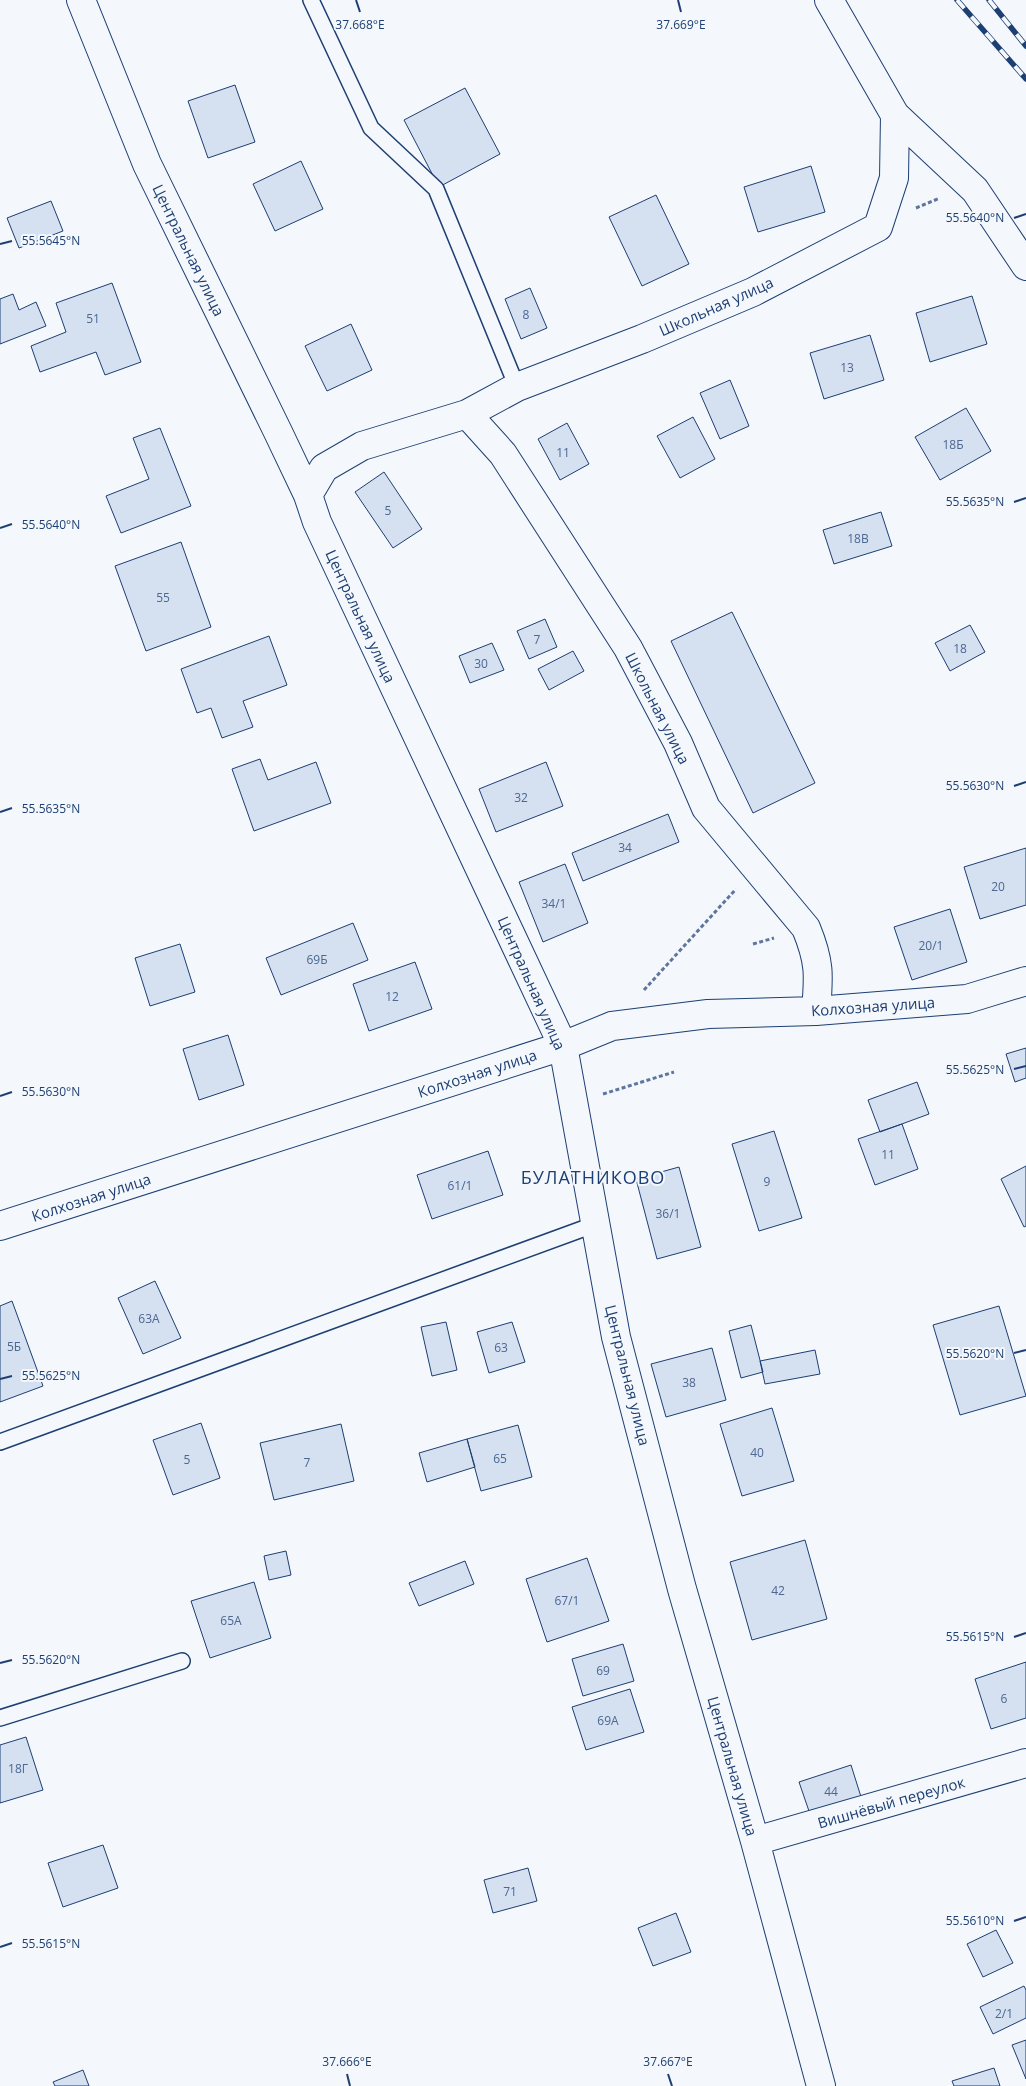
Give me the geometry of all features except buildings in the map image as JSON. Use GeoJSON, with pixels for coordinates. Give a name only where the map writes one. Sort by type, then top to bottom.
{"type":"FeatureCollection","features":[{"type":"Feature","properties":{"kind":"street","name":"Центральная улица"},"geometry":{"type":"LineString","coordinates":[[81,0],[147,164],[308,495],[317,522],[563,1046],[621,1356],[682,1589],[755,1840],[821,2086]]}},
{"type":"Feature","properties":{"kind":"street"},"geometry":{"type":"LineString","coordinates":[[829,0],[895,115],[975,190],[1026,266]]}},
{"type":"Feature","properties":{"kind":"street"},"geometry":{"type":"LineString","coordinates":[[878,227],[894,178],[895,115]]}},
{"type":"Feature","properties":{"kind":"street","name":"Школьная улица"},"geometry":{"type":"LineString","coordinates":[[308,495],[324,468],[362,446],[467,414],[516,387],[642,339],[753,292],[878,227]]}},
{"type":"Feature","properties":{"kind":"street","name":"Школьная улица"},"geometry":{"type":"LineString","coordinates":[[467,414],[503,454],[623,640],[678,743],[706,808],[806,928],[816,951],[819,975],[816,1011]]}},
{"type":"Feature","properties":{"kind":"street","name":"Колхозная улица"},"geometry":{"type":"LineString","coordinates":[[0,1226],[563,1046],[612,1026],[708,1014],[816,1011],[967,999],[1026,981]]}},
{"type":"Feature","properties":{"kind":"street","name":"Вишнёвый переулок"},"geometry":{"type":"LineString","coordinates":[[755,1840],[1026,1763]]}},
{"type":"Feature","properties":{"kind":"lane"},"geometry":{"type":"LineString","coordinates":[[311,0],[371,128],[436,189],[516,387]]}},
{"type":"Feature","properties":{"kind":"lane"},"geometry":{"type":"LineString","coordinates":[[0,1442],[596,1224]]}},
{"type":"Feature","properties":{"kind":"lane"},"geometry":{"type":"LineString","coordinates":[[0,1718],[182,1662]]}},
{"type":"Feature","properties":{"kind":"path"},"geometry":{"type":"LineString","coordinates":[[878,227],[932,200],[975,190]]}},
{"type":"Feature","properties":{"kind":"path"},"geometry":{"type":"LineString","coordinates":[[643,992],[756,868]]}},
{"type":"Feature","properties":{"kind":"path"},"geometry":{"type":"LineString","coordinates":[[574,1103],[674,1072]]}},
{"type":"Feature","properties":{"kind":"railway"},"geometry":{"type":"LineString","coordinates":[[957,0],[1026,79]]}},
{"type":"Feature","properties":{"kind":"railway"},"geometry":{"type":"LineString","coordinates":[[989,0],[1026,46]]}},
{"type":"Feature","properties":{"kind":"district","name":"БУЛАТНИКОВО"},"geometry":{"type":"Point","coordinates":[593,1177]}}]}
